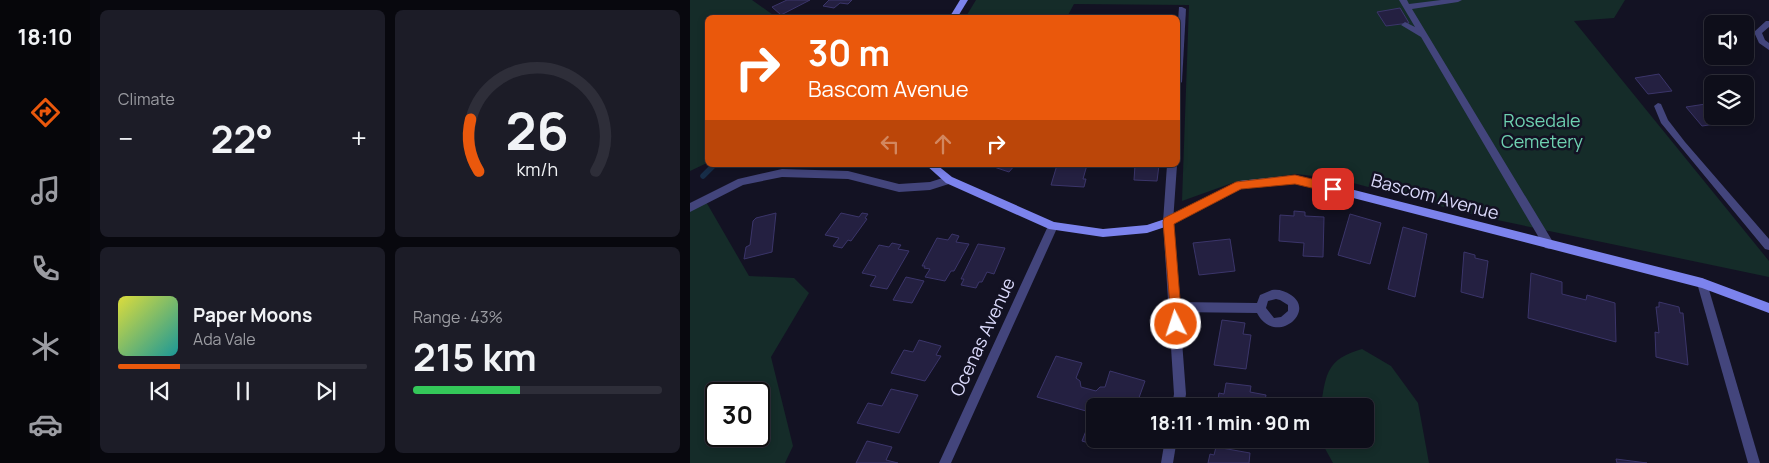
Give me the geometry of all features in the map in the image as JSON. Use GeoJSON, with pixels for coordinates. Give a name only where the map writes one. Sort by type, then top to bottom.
{"type":"FeatureCollection","features":[{"type":"Feature","properties":{"kind":"street"},"geometry":{"type":"LineString","coordinates":[[955,15],[964,0]]}},
{"type":"Feature","properties":{"kind":"street"},"geometry":{"type":"LineString","coordinates":[[1458,0],[1405,3],[1549,245]]}},
{"type":"Feature","properties":{"kind":"street"},"geometry":{"type":"LineString","coordinates":[[1180,45],[1182,8]]}},
{"type":"Feature","properties":{"kind":"street"},"geometry":{"type":"LineString","coordinates":[[1769,23],[1758,32],[1762,41],[1769,46]]}},
{"type":"Feature","properties":{"kind":"street"},"geometry":{"type":"LineString","coordinates":[[1405,25],[1424,35]]}},
{"type":"Feature","properties":{"kind":"street"},"geometry":{"type":"LineString","coordinates":[[1658,106],[1664,121],[1682,144],[1769,246]]}},
{"type":"Feature","properties":{"kind":"street","name":"Bascom Avenue"},"geometry":{"type":"LineString","coordinates":[[933,167],[949,180],[1053,226],[1103,234],[1148,229],[1168,222],[1240,185],[1295,179],[1702,283],[1769,308]]}},
{"type":"Feature","properties":{"kind":"street"},"geometry":{"type":"LineString","coordinates":[[1172,167],[1168,222],[1175,307],[1179,398]]}},
{"type":"Feature","properties":{"kind":"street"},"geometry":{"type":"LineString","coordinates":[[690,208],[741,182],[782,173],[848,175],[899,188],[930,186],[949,180]]}},
{"type":"Feature","properties":{"kind":"street","name":"Ocenas Avenue"},"geometry":{"type":"LineString","coordinates":[[945,463],[1053,226]]}},
{"type":"Feature","properties":{"kind":"street"},"geometry":{"type":"LineString","coordinates":[[1702,283],[1754,463]]}},
{"type":"Feature","properties":{"kind":"street"},"geometry":{"type":"LineString","coordinates":[[1175,307],[1260,308]]}},
{"type":"Feature","properties":{"kind":"street"},"geometry":{"type":"LineString","coordinates":[[1167,463],[1170,448]]}},
{"type":"Feature","properties":{"kind":"green space"},"geometry":{"type":"Polygon","coordinates":[[[690,0],[752,0],[773,15],[705,15],[705,164],[690,171],[690,0]]]}},
{"type":"Feature","properties":{"kind":"green space","name":"Rosedale Cemetery"},"geometry":{"type":"Polygon","coordinates":[[[976,0],[1625,0],[1614,18],[1574,21],[1769,261],[1769,277],[1478,216],[1338,179],[1296,174],[1235,182],[1182,201],[1189,5],[1074,4],[1068,15],[967,15],[976,0]]]}},
{"type":"Feature","properties":{"kind":"green space"},"geometry":{"type":"Polygon","coordinates":[[[705,200],[749,276],[794,278],[809,293],[771,357],[793,446],[785,463],[690,463],[690,208],[705,200]]]}},
{"type":"Feature","properties":{"kind":"green space"},"geometry":{"type":"Polygon","coordinates":[[[1362,349],[1391,366],[1418,403],[1429,463],[1333,463],[1325,448],[1374,448],[1374,398],[1323,398],[1330,369],[1342,357],[1362,349]]]}},
{"type":"Feature","properties":{"kind":"building"},"geometry":{"type":"Polygon","coordinates":[[[787,0],[810,0],[781,15],[772,7],[787,0]]]}},
{"type":"Feature","properties":{"kind":"building"},"geometry":{"type":"Polygon","coordinates":[[[829,0],[852,0],[848,4],[840,3],[834,8],[823,6],[829,0]]]}},
{"type":"Feature","properties":{"kind":"building"},"geometry":{"type":"Polygon","coordinates":[[[1400,8],[1409,23],[1386,26],[1377,12],[1400,8]]]}},
{"type":"Feature","properties":{"kind":"building"},"geometry":{"type":"Polygon","coordinates":[[[1659,74],[1672,91],[1648,94],[1635,78],[1659,74]]]}},
{"type":"Feature","properties":{"kind":"building"},"geometry":{"type":"Polygon","coordinates":[[[1704,104],[1704,125],[1709,125],[1702,126],[1686,107],[1704,104]]]}},
{"type":"Feature","properties":{"kind":"building"},"geometry":{"type":"Polygon","coordinates":[[[994,167],[1013,167],[1009,172],[994,167]]]}},
{"type":"Feature","properties":{"kind":"building"},"geometry":{"type":"Polygon","coordinates":[[[1056,167],[1086,167],[1083,179],[1086,179],[1084,187],[1051,185],[1056,167]]]}},
{"type":"Feature","properties":{"kind":"building"},"geometry":{"type":"Polygon","coordinates":[[[1135,167],[1159,167],[1157,181],[1134,180],[1135,167]]]}},
{"type":"Feature","properties":{"kind":"building"},"geometry":{"type":"Polygon","coordinates":[[[1294,211],[1305,212],[1305,216],[1324,217],[1323,257],[1303,256],[1304,243],[1279,241],[1280,215],[1294,216],[1294,211]]]}},
{"type":"Feature","properties":{"kind":"building"},"geometry":{"type":"Polygon","coordinates":[[[776,213],[772,252],[744,259],[746,247],[750,245],[753,221],[756,218],[776,213]]]}},
{"type":"Feature","properties":{"kind":"building"},"geometry":{"type":"Polygon","coordinates":[[[841,213],[859,217],[862,213],[868,214],[865,218],[867,219],[851,241],[848,240],[842,248],[833,246],[839,238],[825,235],[841,213]]]}},
{"type":"Feature","properties":{"kind":"building"},"geometry":{"type":"Polygon","coordinates":[[[1350,214],[1381,223],[1370,264],[1338,255],[1350,214]]]}},
{"type":"Feature","properties":{"kind":"building"},"geometry":{"type":"Polygon","coordinates":[[[1403,227],[1427,234],[1415,297],[1388,289],[1403,227]]]}},
{"type":"Feature","properties":{"kind":"building"},"geometry":{"type":"Polygon","coordinates":[[[952,234],[959,236],[956,242],[969,244],[954,271],[951,271],[945,281],[925,277],[930,269],[922,266],[937,238],[948,240],[952,234]]]}},
{"type":"Feature","properties":{"kind":"building"},"geometry":{"type":"Polygon","coordinates":[[[1230,239],[1235,271],[1199,275],[1193,243],[1230,239]]]}},
{"type":"Feature","properties":{"kind":"building"},"geometry":{"type":"Polygon","coordinates":[[[892,243],[901,245],[898,249],[909,251],[887,289],[870,286],[876,276],[862,273],[879,245],[889,247],[892,243]]]}},
{"type":"Feature","properties":{"kind":"building"},"geometry":{"type":"Polygon","coordinates":[[[978,244],[1005,248],[994,274],[987,272],[982,282],[979,282],[976,288],[961,285],[964,279],[961,279],[978,244]]]}},
{"type":"Feature","properties":{"kind":"building"},"geometry":{"type":"Polygon","coordinates":[[[1464,252],[1475,255],[1475,258],[1488,261],[1483,298],[1461,292],[1464,252]]]}},
{"type":"Feature","properties":{"kind":"building"},"geometry":{"type":"Polygon","coordinates":[[[1531,273],[1562,282],[1562,294],[1586,300],[1587,295],[1615,303],[1616,342],[1528,318],[1531,273]]]}},
{"type":"Feature","properties":{"kind":"building"},"geometry":{"type":"Polygon","coordinates":[[[906,277],[924,281],[912,303],[893,300],[906,277]]]}},
{"type":"Feature","properties":{"kind":"building"},"geometry":{"type":"Polygon","coordinates":[[[1659,302],[1679,307],[1680,313],[1683,313],[1688,365],[1656,357],[1655,332],[1659,333],[1656,307],[1659,307],[1659,302]]]}},
{"type":"Feature","properties":{"kind":"building"},"geometry":{"type":"Polygon","coordinates":[[[1222,320],[1245,323],[1243,334],[1251,335],[1246,369],[1214,365],[1222,320]]]}},
{"type":"Feature","properties":{"kind":"building"},"geometry":{"type":"Polygon","coordinates":[[[919,340],[941,346],[936,355],[941,356],[925,381],[891,373],[904,350],[913,352],[919,340]]]}},
{"type":"Feature","properties":{"kind":"building"},"geometry":{"type":"Polygon","coordinates":[[[1056,356],[1082,363],[1076,378],[1080,381],[1081,387],[1096,391],[1100,387],[1105,387],[1110,371],[1145,381],[1139,398],[1086,398],[1086,411],[1037,397],[1056,356]]]}},
{"type":"Feature","properties":{"kind":"building"},"geometry":{"type":"Polygon","coordinates":[[[1226,383],[1251,386],[1250,392],[1266,395],[1265,398],[1218,398],[1219,393],[1224,394],[1226,383]]]}},
{"type":"Feature","properties":{"kind":"building"},"geometry":{"type":"Polygon","coordinates":[[[891,389],[918,395],[899,433],[857,423],[868,403],[882,406],[891,389]]]}},
{"type":"Feature","properties":{"kind":"building"},"geometry":{"type":"Polygon","coordinates":[[[1086,431],[1086,442],[1082,441],[1086,431]]]}},
{"type":"Feature","properties":{"kind":"building"},"geometry":{"type":"Polygon","coordinates":[[[867,441],[892,447],[886,460],[898,463],[856,463],[867,441]]]}},
{"type":"Feature","properties":{"kind":"building"},"geometry":{"type":"Polygon","coordinates":[[[1216,448],[1250,453],[1249,463],[1208,463],[1210,454],[1214,455],[1216,448]]]}},
{"type":"Feature","properties":{"kind":"building"},"geometry":{"type":"Polygon","coordinates":[[[1616,459],[1647,463],[1617,463],[1616,459]]]}},
{"type":"Feature","properties":{"kind":"waterway"},"geometry":{"type":"LineString","coordinates":[[703,176],[712,167]]}},
{"type":"Feature","properties":{"kind":"route"},"geometry":{"type":"LineString","coordinates":[[1176,324],[1168,222],[1240,185],[1295,179],[1333,189]]}}]}
